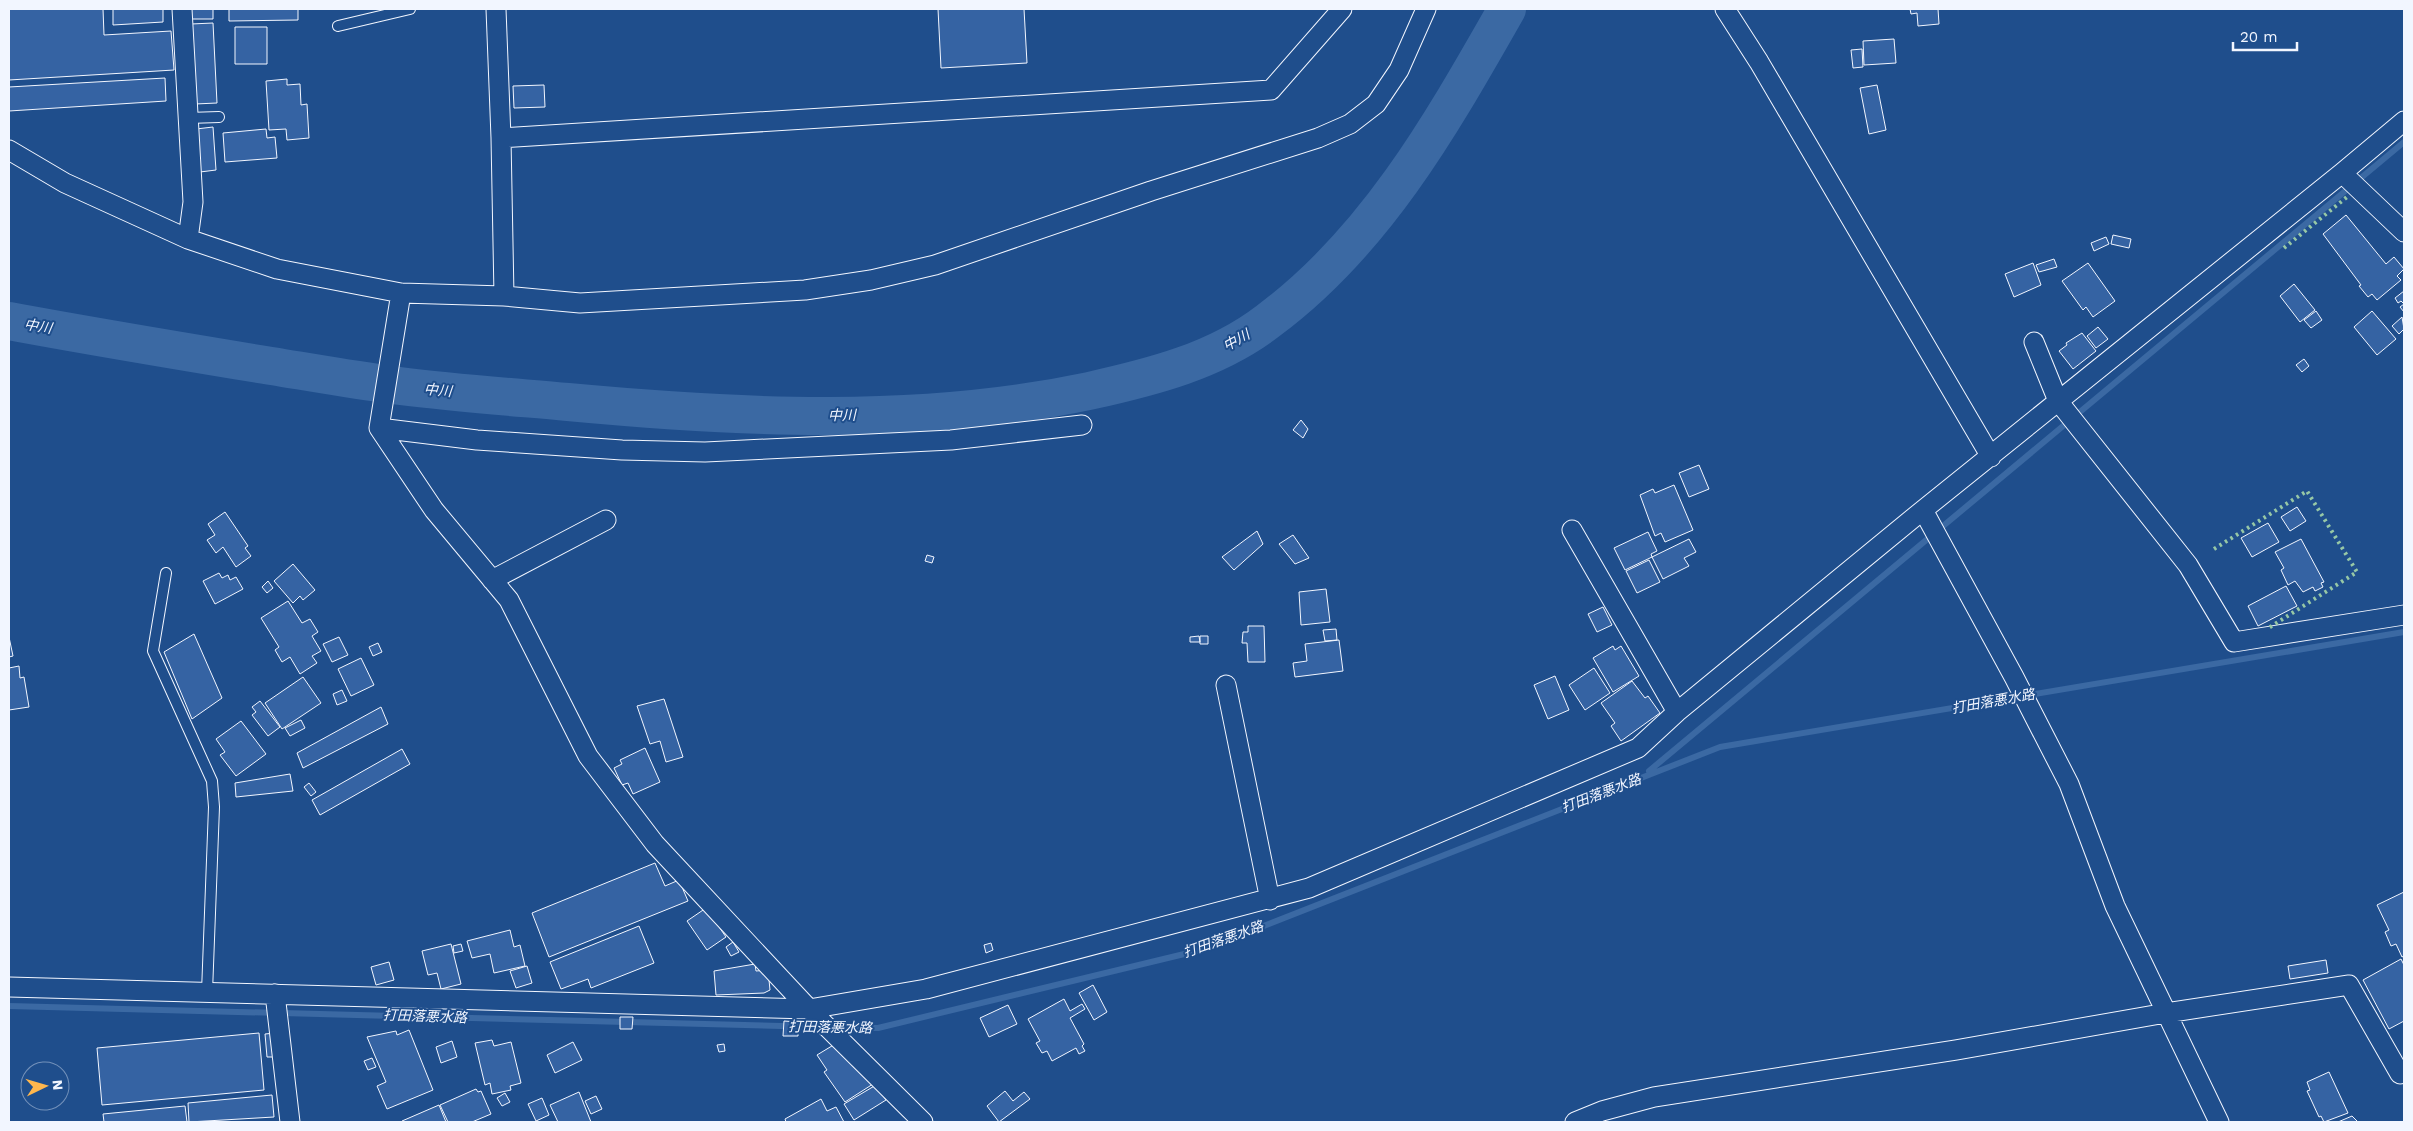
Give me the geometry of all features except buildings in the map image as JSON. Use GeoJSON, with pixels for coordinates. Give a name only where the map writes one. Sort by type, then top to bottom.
{"type":"FeatureCollection","features":[{"type":"Feature","properties":{"kind":"street"},"geometry":{"type":"LineString","coordinates":[[182,9],[193,202],[188,239]]}},
{"type":"Feature","properties":{"kind":"street"},"geometry":{"type":"LineString","coordinates":[[496,9],[502,138],[504,296]]}},
{"type":"Feature","properties":{"kind":"street"},"geometry":{"type":"LineString","coordinates":[[502,138],[1271,90],[1342,9]]}},
{"type":"Feature","properties":{"kind":"street"},"geometry":{"type":"LineString","coordinates":[[9,150],[65,183],[188,239],[277,269],[401,293],[504,296],[580,303],[805,290],[871,280],[935,265],[1151,191],[1318,138],[1350,124],[1376,104],[1395,77],[1426,9]]}},
{"type":"Feature","properties":{"kind":"street"},"geometry":{"type":"LineString","coordinates":[[1725,9],[1759,62],[1991,457]]}},
{"type":"Feature","properties":{"kind":"street"},"geometry":{"type":"LineString","coordinates":[[9,987],[809,1009],[926,989],[1270,900],[1309,888],[1638,748],[1677,712],[1923,510],[1991,457],[2404,121]]}},
{"type":"Feature","properties":{"kind":"street"},"geometry":{"type":"LineString","coordinates":[[2342,173],[2404,232]]}},
{"type":"Feature","properties":{"kind":"street"},"geometry":{"type":"LineString","coordinates":[[401,293],[379,428],[434,510],[509,600],[588,756],[655,844],[809,1009],[923,1122]]}},
{"type":"Feature","properties":{"kind":"street"},"geometry":{"type":"LineString","coordinates":[[2034,342],[2058,401],[2188,565],[2234,642],[2404,615]]}},
{"type":"Feature","properties":{"kind":"street"},"geometry":{"type":"LineString","coordinates":[[379,428],[496,441],[622,450],[705,452],[951,440],[1082,425]]}},
{"type":"Feature","properties":{"kind":"street"},"geometry":{"type":"LineString","coordinates":[[1923,510],[2069,784],[2115,906],[2219,1122]]}},
{"type":"Feature","properties":{"kind":"street"},"geometry":{"type":"LineString","coordinates":[[492,580],[606,520]]}},
{"type":"Feature","properties":{"kind":"street"},"geometry":{"type":"LineString","coordinates":[[1572,530],[1677,712]]}},
{"type":"Feature","properties":{"kind":"street"},"geometry":{"type":"LineString","coordinates":[[1226,685],[1270,900]]}},
{"type":"Feature","properties":{"kind":"street"},"geometry":{"type":"LineString","coordinates":[[1575,1122],[1602,1111],[1654,1097],[1956,1050],[2166,1013],[2350,985],[2400,1074],[2404,1072]]}},
{"type":"Feature","properties":{"kind":"street"},"geometry":{"type":"LineString","coordinates":[[275,994],[290,1122]]}},
{"type":"Feature","properties":{"kind":"lane"},"geometry":{"type":"LineString","coordinates":[[338,26],[410,9]]}},
{"type":"Feature","properties":{"kind":"lane"},"geometry":{"type":"LineString","coordinates":[[188,118],[219,117]]}},
{"type":"Feature","properties":{"kind":"lane"},"geometry":{"type":"LineString","coordinates":[[166,573],[153,651],[212,781],[214,807],[207,992]]}},
{"type":"Feature","properties":{"kind":"waterway","name":"中川"},"geometry":{"type":"LineString","coordinates":[[9,321],[180,351],[400,386],[633,408],[764,415],[895,415],[1025,402],[1089,391],[1183,366],[1227,347],[1268,321],[1307,289],[1342,255],[1404,178],[1457,95],[1507,9]]}},
{"type":"Feature","properties":{"kind":"waterway"},"geometry":{"type":"LineString","coordinates":[[1649,771],[2404,142]]}},
{"type":"Feature","properties":{"kind":"waterway","name":"打田落悪水路"},"geometry":{"type":"LineString","coordinates":[[833,1027],[878,1028],[1205,949],[1720,747],[2404,632]]}},
{"type":"Feature","properties":{"kind":"waterway","name":"打田落悪水路"},"geometry":{"type":"LineString","coordinates":[[9,1006],[820,1027]]}},
{"type":"Feature","properties":{"kind":"hedge"},"geometry":{"type":"LineString","coordinates":[[2284,248],[2347,197]]}},
{"type":"Feature","properties":{"kind":"hedge"},"geometry":{"type":"LineString","coordinates":[[2214,549],[2307,491],[2357,572],[2267,629]]}}]}
